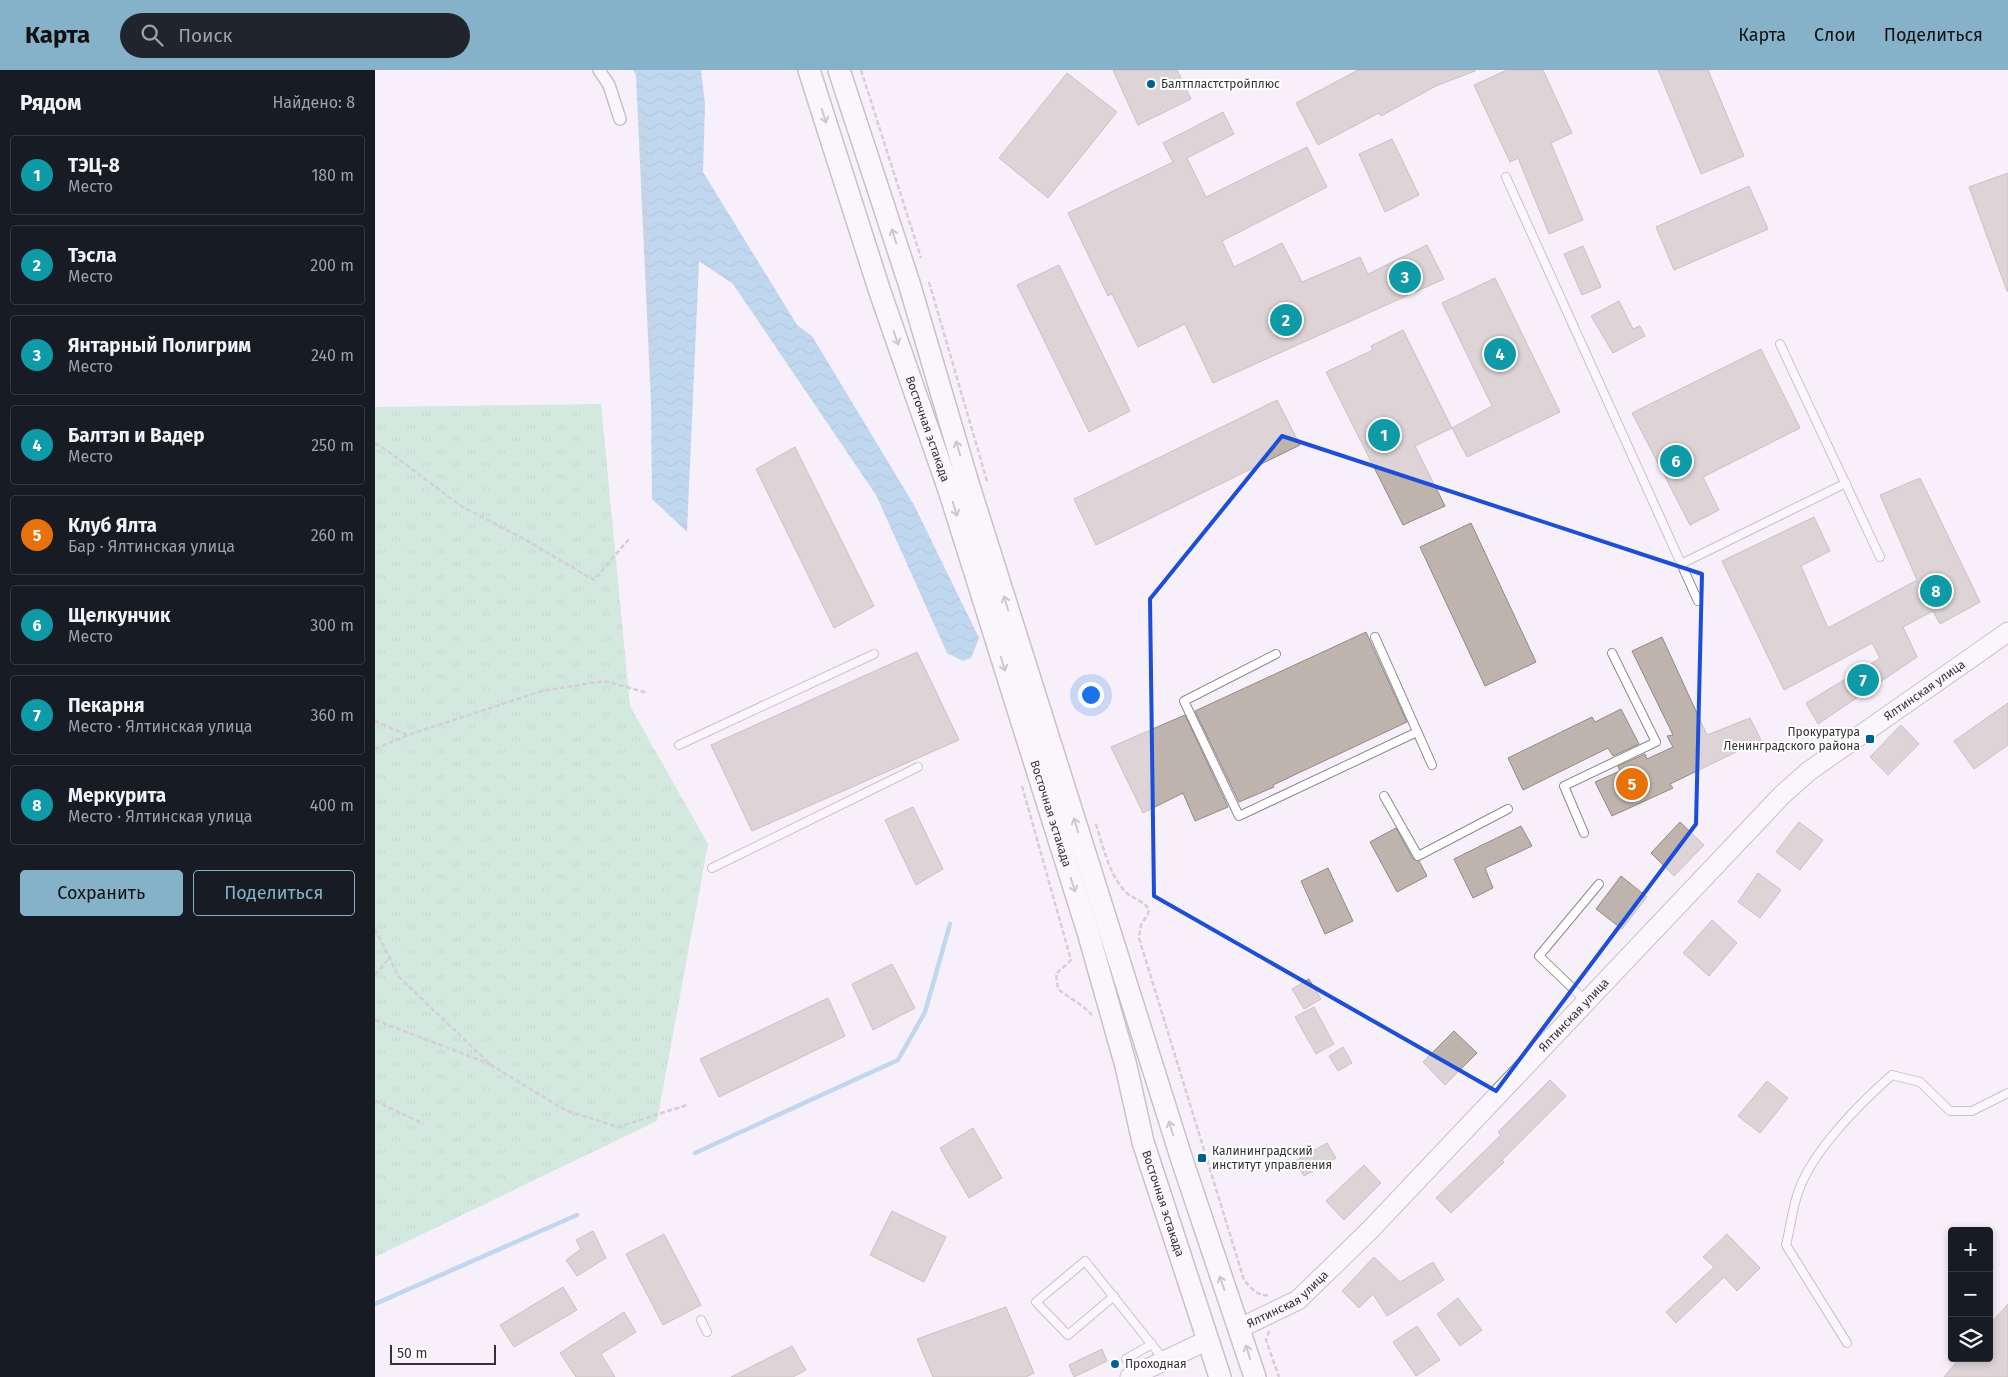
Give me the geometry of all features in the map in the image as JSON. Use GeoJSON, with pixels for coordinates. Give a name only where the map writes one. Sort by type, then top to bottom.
{"type":"FeatureCollection","features":[{"type":"Feature","properties":{"kind":"main road","name":"Восточная эстакада"},"geometry":{"type":"LineString","coordinates":[[809,70],[880,292],[949,490],[1088,932],[1126,1066],[1143,1142],[1220,1377]]}},
{"type":"Feature","properties":{"kind":"main road","name":"Восточная эстакада"},"geometry":{"type":"LineString","coordinates":[[839,70],[918,281],[968,483],[1183,1164],[1223,1288],[1240,1328],[1255,1377]]}},
{"type":"Feature","properties":{"kind":"main road","name":"Ялтинская улица"},"geometry":{"type":"LineString","coordinates":[[1208,1340],[1240,1328]]}},
{"type":"Feature","properties":{"kind":"street"},"geometry":{"type":"LineString","coordinates":[[599,70],[609,85],[620,119]]}},
{"type":"Feature","properties":{"kind":"street","name":"Ялтинская улица"},"geometry":{"type":"LineString","coordinates":[[1240,1328],[1298,1300],[1370,1230],[1789,789],[1809,771],[2008,632]]}},
{"type":"Feature","properties":{"kind":"street","name":"Ялтинская улица"},"geometry":{"type":"LineString","coordinates":[[1130,1377],[1208,1340]]}},
{"type":"Feature","properties":{"kind":"lane"},"geometry":{"type":"LineString","coordinates":[[1506,176],[1698,601]]}},
{"type":"Feature","properties":{"kind":"lane"},"geometry":{"type":"LineString","coordinates":[[1780,344],[1880,557]]}},
{"type":"Feature","properties":{"kind":"lane"},"geometry":{"type":"LineString","coordinates":[[1681,564],[1845,483]]}},
{"type":"Feature","properties":{"kind":"lane"},"geometry":{"type":"LineString","coordinates":[[1375,637],[1432,765]]}},
{"type":"Feature","properties":{"kind":"lane"},"geometry":{"type":"LineString","coordinates":[[1584,834],[1564,786],[1656,742],[1611,653]]}},
{"type":"Feature","properties":{"kind":"lane"},"geometry":{"type":"LineString","coordinates":[[679,745],[874,654]]}},
{"type":"Feature","properties":{"kind":"lane"},"geometry":{"type":"LineString","coordinates":[[1276,654],[1184,701],[1239,816],[1417,732]]}},
{"type":"Feature","properties":{"kind":"lane"},"geometry":{"type":"LineString","coordinates":[[712,868],[918,767]]}},
{"type":"Feature","properties":{"kind":"lane"},"geometry":{"type":"LineString","coordinates":[[1384,796],[1418,856],[1509,809]]}},
{"type":"Feature","properties":{"kind":"lane"},"geometry":{"type":"LineString","coordinates":[[1587,1001],[1539,956],[1599,884]]}},
{"type":"Feature","properties":{"kind":"lane"},"geometry":{"type":"LineString","coordinates":[[1847,1343],[1787,1245],[1797,1194],[1815,1159],[1864,1100],[1892,1075],[1920,1082],[1950,1111],[1972,1111],[2008,1093]]}},
{"type":"Feature","properties":{"kind":"lane"},"geometry":{"type":"LineString","coordinates":[[1114,1296],[1068,1335],[1036,1302],[1085,1261],[1114,1296],[1165,1360]]}},
{"type":"Feature","properties":{"kind":"lane"},"geometry":{"type":"LineString","coordinates":[[701,1320],[707,1332]]}},
{"type":"Feature","properties":{"kind":"lane"},"geometry":{"type":"LineString","coordinates":[[1126,1358],[1152,1344]]}},
{"type":"Feature","properties":{"kind":"path"},"geometry":{"type":"LineString","coordinates":[[861,70],[922,261]]}},
{"type":"Feature","properties":{"kind":"path"},"geometry":{"type":"LineString","coordinates":[[643,117],[652,373]]}},
{"type":"Feature","properties":{"kind":"path"},"geometry":{"type":"LineString","coordinates":[[918,281],[934,299],[989,487]]}},
{"type":"Feature","properties":{"kind":"path"},"geometry":{"type":"LineString","coordinates":[[375,443],[461,506],[524,539],[594,580],[629,539]]}},
{"type":"Feature","properties":{"kind":"path"},"geometry":{"type":"LineString","coordinates":[[375,749],[408,735],[542,691],[604,681],[648,693]]}},
{"type":"Feature","properties":{"kind":"path"},"geometry":{"type":"LineString","coordinates":[[375,721],[408,735]]}},
{"type":"Feature","properties":{"kind":"path"},"geometry":{"type":"LineString","coordinates":[[1022,785],[1071,960],[1056,974],[1058,989],[1070,999],[1083,1006],[1092,1015]]}},
{"type":"Feature","properties":{"kind":"path"},"geometry":{"type":"LineString","coordinates":[[1094,818],[1114,875],[1125,892],[1142,901],[1149,909],[1149,914],[1141,924],[1139,938],[1244,1280],[1253,1290],[1263,1296],[1275,1294],[1284,1314],[1269,1331],[1266,1340],[1279,1377]]}},
{"type":"Feature","properties":{"kind":"path"},"geometry":{"type":"LineString","coordinates":[[375,929],[399,977],[491,1065]]}},
{"type":"Feature","properties":{"kind":"path"},"geometry":{"type":"LineString","coordinates":[[375,975],[389,958]]}},
{"type":"Feature","properties":{"kind":"path"},"geometry":{"type":"LineString","coordinates":[[375,1020],[491,1065],[565,1110],[618,1127],[687,1105]]}},
{"type":"Feature","properties":{"kind":"path"},"geometry":{"type":"LineString","coordinates":[[375,1101],[423,1124]]}},
{"type":"Feature","properties":{"kind":"highlighted area"},"geometry":{"type":"Polygon","coordinates":[[[1282,436],[1702,574],[1696,824],[1496,1091],[1154,896],[1150,599],[1282,436]]]}},
{"type":"Feature","properties":{"kind":"green space"},"geometry":{"type":"Polygon","coordinates":[[[601,404],[630,706],[708,844],[657,1121],[375,1257],[375,407],[601,404]]]}},
{"type":"Feature","properties":{"kind":"water"},"geometry":{"type":"Polygon","coordinates":[[[633,70],[701,70],[705,104],[703,172],[797,325],[812,336],[914,505],[979,638],[971,658],[963,661],[947,653],[876,495],[733,284],[699,261],[687,532],[652,499],[651,403],[636,75],[633,70]]]}},
{"type":"Feature","properties":{"kind":"building","name":"Балтпластстройплюс"},"geometry":{"type":"Polygon","coordinates":[[[1113,70],[1177,70],[1191,99],[1138,125],[1113,70]]]}},
{"type":"Feature","properties":{"kind":"building"},"geometry":{"type":"Polygon","coordinates":[[[1358,70],[1475,71],[1436,86],[1381,116],[1379,113],[1318,145],[1296,103],[1358,70]]]}},
{"type":"Feature","properties":{"kind":"building"},"geometry":{"type":"Polygon","coordinates":[[[1507,70],[1543,70],[1572,133],[1551,143],[1583,220],[1549,234],[1518,158],[1510,162],[1474,85],[1507,70]]]}},
{"type":"Feature","properties":{"kind":"building"},"geometry":{"type":"Polygon","coordinates":[[[1658,70],[1708,70],[1744,156],[1701,174],[1658,70]]]}},
{"type":"Feature","properties":{"kind":"building"},"geometry":{"type":"Polygon","coordinates":[[[1067,73],[1117,112],[1048,198],[999,158],[1067,73]]]}},
{"type":"Feature","properties":{"kind":"building"},"geometry":{"type":"Polygon","coordinates":[[[1223,112],[1234,134],[1187,158],[1206,197],[1307,147],[1327,187],[1222,241],[1234,267],[1282,243],[1302,282],[1360,257],[1368,274],[1427,245],[1444,279],[1213,383],[1185,324],[1138,347],[1112,294],[1108,296],[1068,213],[1173,162],[1163,143],[1223,112]]]}},
{"type":"Feature","properties":{"kind":"building"},"geometry":{"type":"Polygon","coordinates":[[[1392,139],[1419,195],[1385,212],[1359,154],[1392,139]]]}},
{"type":"Feature","properties":{"kind":"building"},"geometry":{"type":"Polygon","coordinates":[[[2008,173],[2008,291],[2007,291],[1969,187],[2008,173]]]}},
{"type":"Feature","properties":{"kind":"building"},"geometry":{"type":"Polygon","coordinates":[[[1749,186],[1768,229],[1674,270],[1656,227],[1749,186]]]}},
{"type":"Feature","properties":{"kind":"building"},"geometry":{"type":"Polygon","coordinates":[[[1583,246],[1601,287],[1582,295],[1564,254],[1583,246]]]}},
{"type":"Feature","properties":{"kind":"building"},"geometry":{"type":"Polygon","coordinates":[[[1059,265],[1130,411],[1089,432],[1017,285],[1059,265]]]}},
{"type":"Feature","properties":{"kind":"building"},"geometry":{"type":"Polygon","coordinates":[[[1495,278],[1560,412],[1467,457],[1452,428],[1492,406],[1442,303],[1495,278]]]}},
{"type":"Feature","properties":{"kind":"building"},"geometry":{"type":"Polygon","coordinates":[[[1619,301],[1633,329],[1640,326],[1645,336],[1613,353],[1591,316],[1619,301]]]}},
{"type":"Feature","properties":{"kind":"building"},"geometry":{"type":"Polygon","coordinates":[[[1403,330],[1452,428],[1415,446],[1445,506],[1403,525],[1326,372],[1373,350],[1371,346],[1403,330]]]}},
{"type":"Feature","properties":{"kind":"building"},"geometry":{"type":"Polygon","coordinates":[[[1761,349],[1800,428],[1703,477],[1719,510],[1690,525],[1632,413],[1761,349]]]}},
{"type":"Feature","properties":{"kind":"building"},"geometry":{"type":"Polygon","coordinates":[[[1277,400],[1300,445],[1096,545],[1074,499],[1277,400]]]}},
{"type":"Feature","properties":{"kind":"building"},"geometry":{"type":"Polygon","coordinates":[[[795,447],[874,606],[834,628],[756,469],[795,447]]]}},
{"type":"Feature","properties":{"kind":"building"},"geometry":{"type":"Polygon","coordinates":[[[1920,478],[1980,602],[1940,624],[1933,611],[1903,627],[1917,657],[1818,724],[1806,703],[1880,658],[1872,643],[1784,690],[1722,561],[1814,517],[1830,551],[1801,566],[1828,628],[1917,580],[1880,495],[1920,478]]]}},
{"type":"Feature","properties":{"kind":"building"},"geometry":{"type":"Polygon","coordinates":[[[1471,523],[1536,662],[1485,686],[1420,547],[1471,523]]]}},
{"type":"Feature","properties":{"kind":"building"},"geometry":{"type":"Polygon","coordinates":[[[1366,632],[1407,722],[1273,785],[1274,787],[1239,802],[1195,711],[1366,632]]]}},
{"type":"Feature","properties":{"kind":"building"},"geometry":{"type":"Polygon","coordinates":[[[1662,637],[1707,735],[1750,718],[1761,740],[1670,784],[1673,788],[1612,816],[1595,782],[1620,771],[1618,766],[1645,754],[1647,759],[1673,747],[1667,736],[1673,735],[1632,651],[1662,637]]]}},
{"type":"Feature","properties":{"kind":"building"},"geometry":{"type":"Polygon","coordinates":[[[917,652],[959,740],[752,831],[711,745],[917,652]]]}},
{"type":"Feature","properties":{"kind":"building"},"geometry":{"type":"Polygon","coordinates":[[[2008,703],[2008,745],[1974,769],[1954,741],[2008,703]]]}},
{"type":"Feature","properties":{"kind":"building"},"geometry":{"type":"Polygon","coordinates":[[[1621,709],[1639,744],[1613,756],[1608,748],[1523,790],[1508,758],[1592,717],[1595,722],[1621,709]]]}},
{"type":"Feature","properties":{"kind":"building"},"geometry":{"type":"Polygon","coordinates":[[[1185,715],[1228,807],[1195,821],[1183,793],[1143,813],[1111,747],[1185,715]]]}},
{"type":"Feature","properties":{"kind":"building"},"geometry":{"type":"Polygon","coordinates":[[[1901,725],[1919,744],[1888,775],[1870,757],[1901,725]]]}},
{"type":"Feature","properties":{"kind":"building"},"geometry":{"type":"Polygon","coordinates":[[[913,807],[943,869],[916,885],[885,820],[913,807]]]}},
{"type":"Feature","properties":{"kind":"building"},"geometry":{"type":"Polygon","coordinates":[[[1680,822],[1704,845],[1674,876],[1651,853],[1680,822]]]}},
{"type":"Feature","properties":{"kind":"building"},"geometry":{"type":"Polygon","coordinates":[[[1799,822],[1823,840],[1800,870],[1776,852],[1799,822]]]}},
{"type":"Feature","properties":{"kind":"building"},"geometry":{"type":"Polygon","coordinates":[[[1521,826],[1532,846],[1485,868],[1493,888],[1473,898],[1454,859],[1521,826]]]}},
{"type":"Feature","properties":{"kind":"building"},"geometry":{"type":"Polygon","coordinates":[[[1396,828],[1413,859],[1419,861],[1427,876],[1397,892],[1370,842],[1396,828]]]}},
{"type":"Feature","properties":{"kind":"building"},"geometry":{"type":"Polygon","coordinates":[[[1328,868],[1353,921],[1325,934],[1301,881],[1328,868]]]}},
{"type":"Feature","properties":{"kind":"building"},"geometry":{"type":"Polygon","coordinates":[[[1758,873],[1781,890],[1760,918],[1738,902],[1758,873]]]}},
{"type":"Feature","properties":{"kind":"building"},"geometry":{"type":"Polygon","coordinates":[[[1621,876],[1647,897],[1622,929],[1596,909],[1621,876]]]}},
{"type":"Feature","properties":{"kind":"building"},"geometry":{"type":"Polygon","coordinates":[[[1712,920],[1737,943],[1709,976],[1683,953],[1712,920]]]}},
{"type":"Feature","properties":{"kind":"building"},"geometry":{"type":"Polygon","coordinates":[[[892,964],[915,1008],[873,1030],[852,984],[892,964]]]}},
{"type":"Feature","properties":{"kind":"building"},"geometry":{"type":"Polygon","coordinates":[[[1309,979],[1321,999],[1304,1009],[1292,989],[1309,979]]]}},
{"type":"Feature","properties":{"kind":"building"},"geometry":{"type":"Polygon","coordinates":[[[828,998],[845,1036],[719,1097],[700,1059],[828,998]]]}},
{"type":"Feature","properties":{"kind":"building"},"geometry":{"type":"Polygon","coordinates":[[[1314,1007],[1334,1044],[1316,1054],[1295,1017],[1314,1007]]]}},
{"type":"Feature","properties":{"kind":"building"},"geometry":{"type":"Polygon","coordinates":[[[1454,1031],[1477,1053],[1445,1085],[1423,1062],[1454,1031]]]}},
{"type":"Feature","properties":{"kind":"building"},"geometry":{"type":"Polygon","coordinates":[[[1343,1047],[1352,1063],[1338,1071],[1329,1056],[1343,1047]]]}},
{"type":"Feature","properties":{"kind":"building"},"geometry":{"type":"Polygon","coordinates":[[[1550,1080],[1566,1096],[1502,1160],[1504,1162],[1451,1213],[1436,1198],[1501,1135],[1498,1132],[1550,1080]]]}},
{"type":"Feature","properties":{"kind":"building"},"geometry":{"type":"Polygon","coordinates":[[[1767,1081],[1788,1098],[1760,1133],[1738,1116],[1767,1081]]]}},
{"type":"Feature","properties":{"kind":"building"},"geometry":{"type":"Polygon","coordinates":[[[973,1128],[1002,1178],[969,1198],[940,1148],[973,1128]]]}},
{"type":"Feature","properties":{"kind":"building"},"geometry":{"type":"Polygon","coordinates":[[[1327,1143],[1336,1158],[1304,1176],[1295,1161],[1327,1143]]]}},
{"type":"Feature","properties":{"kind":"building"},"geometry":{"type":"Polygon","coordinates":[[[1364,1165],[1381,1183],[1344,1220],[1326,1201],[1364,1165]]]}},
{"type":"Feature","properties":{"kind":"building"},"geometry":{"type":"Polygon","coordinates":[[[892,1211],[946,1237],[924,1282],[870,1255],[892,1211]]]}},
{"type":"Feature","properties":{"kind":"building"},"geometry":{"type":"Polygon","coordinates":[[[593,1231],[606,1258],[577,1276],[566,1260],[581,1249],[576,1240],[593,1231]]]}},
{"type":"Feature","properties":{"kind":"building"},"geometry":{"type":"Polygon","coordinates":[[[664,1234],[701,1305],[663,1325],[626,1254],[664,1234]]]}},
{"type":"Feature","properties":{"kind":"building"},"geometry":{"type":"Polygon","coordinates":[[[1727,1234],[1760,1268],[1737,1291],[1724,1277],[1676,1323],[1666,1312],[1714,1267],[1703,1257],[1727,1234]]]}},
{"type":"Feature","properties":{"kind":"building"},"geometry":{"type":"Polygon","coordinates":[[[1374,1257],[1400,1282],[1433,1262],[1444,1280],[1387,1316],[1373,1294],[1359,1308],[1342,1291],[1374,1257]]]}},
{"type":"Feature","properties":{"kind":"building"},"geometry":{"type":"Polygon","coordinates":[[[563,1287],[577,1310],[514,1347],[500,1325],[563,1287]]]}},
{"type":"Feature","properties":{"kind":"building"},"geometry":{"type":"Polygon","coordinates":[[[1458,1298],[1482,1330],[1460,1346],[1437,1314],[1458,1298]]]}},
{"type":"Feature","properties":{"kind":"building"},"geometry":{"type":"Polygon","coordinates":[[[2008,1304],[2008,1377],[1944,1377],[1957,1362],[1993,1362],[1993,1321],[2008,1304]]]}},
{"type":"Feature","properties":{"kind":"building"},"geometry":{"type":"Polygon","coordinates":[[[1006,1307],[1034,1373],[1026,1377],[933,1377],[917,1339],[1006,1307]]]}},
{"type":"Feature","properties":{"kind":"building"},"geometry":{"type":"Polygon","coordinates":[[[624,1312],[636,1332],[601,1354],[615,1377],[576,1377],[560,1353],[624,1312]]]}},
{"type":"Feature","properties":{"kind":"building"},"geometry":{"type":"Polygon","coordinates":[[[1417,1326],[1440,1360],[1416,1376],[1393,1342],[1417,1326]]]}},
{"type":"Feature","properties":{"kind":"building"},"geometry":{"type":"Polygon","coordinates":[[[792,1346],[806,1370],[793,1377],[731,1377],[792,1346]]]}},
{"type":"Feature","properties":{"kind":"building"},"geometry":{"type":"Polygon","coordinates":[[[1102,1349],[1107,1361],[1074,1377],[1069,1365],[1102,1349]]]}},
{"type":"Feature","properties":{"kind":"waterway"},"geometry":{"type":"LineString","coordinates":[[695,1153],[898,1060],[925,1012],[950,924]]}},
{"type":"Feature","properties":{"kind":"waterway"},"geometry":{"type":"LineString","coordinates":[[375,1304],[577,1215]]}},
{"type":"Feature","properties":{"kind":"place","name":"Балтпластстройплюс"},"geometry":{"type":"Point","coordinates":[1151,84]}},
{"type":"Feature","properties":{"kind":"place","name":"Янтарный Полигрим"},"geometry":{"type":"Point","coordinates":[1405,277]}},
{"type":"Feature","properties":{"kind":"place","name":"Тэсла"},"geometry":{"type":"Point","coordinates":[1286,320]}},
{"type":"Feature","properties":{"kind":"place","name":"Балтэп и Вадер"},"geometry":{"type":"Point","coordinates":[1500,354]}},
{"type":"Feature","properties":{"kind":"place","name":"ТЭЦ-8"},"geometry":{"type":"Point","coordinates":[1384,435]}},
{"type":"Feature","properties":{"kind":"place","name":"Щелкунчик"},"geometry":{"type":"Point","coordinates":[1676,461]}},
{"type":"Feature","properties":{"kind":"place","name":"Меркурита"},"geometry":{"type":"Point","coordinates":[1936,591]}},
{"type":"Feature","properties":{"kind":"place","name":"Пекарня"},"geometry":{"type":"Point","coordinates":[1863,680]}},
{"type":"Feature","properties":{"kind":"place","name":"Прокуратура Ленинградского района"},"geometry":{"type":"Point","coordinates":[1870,739]}},
{"type":"Feature","properties":{"kind":"place","name":"Клуб Ялта"},"geometry":{"type":"Point","coordinates":[1632,784]}},
{"type":"Feature","properties":{"kind":"place","name":"Калининградский институт управления"},"geometry":{"type":"Point","coordinates":[1202,1158]}},
{"type":"Feature","properties":{"kind":"place","name":"Проходная"},"geometry":{"type":"Point","coordinates":[1115,1364]}}]}
